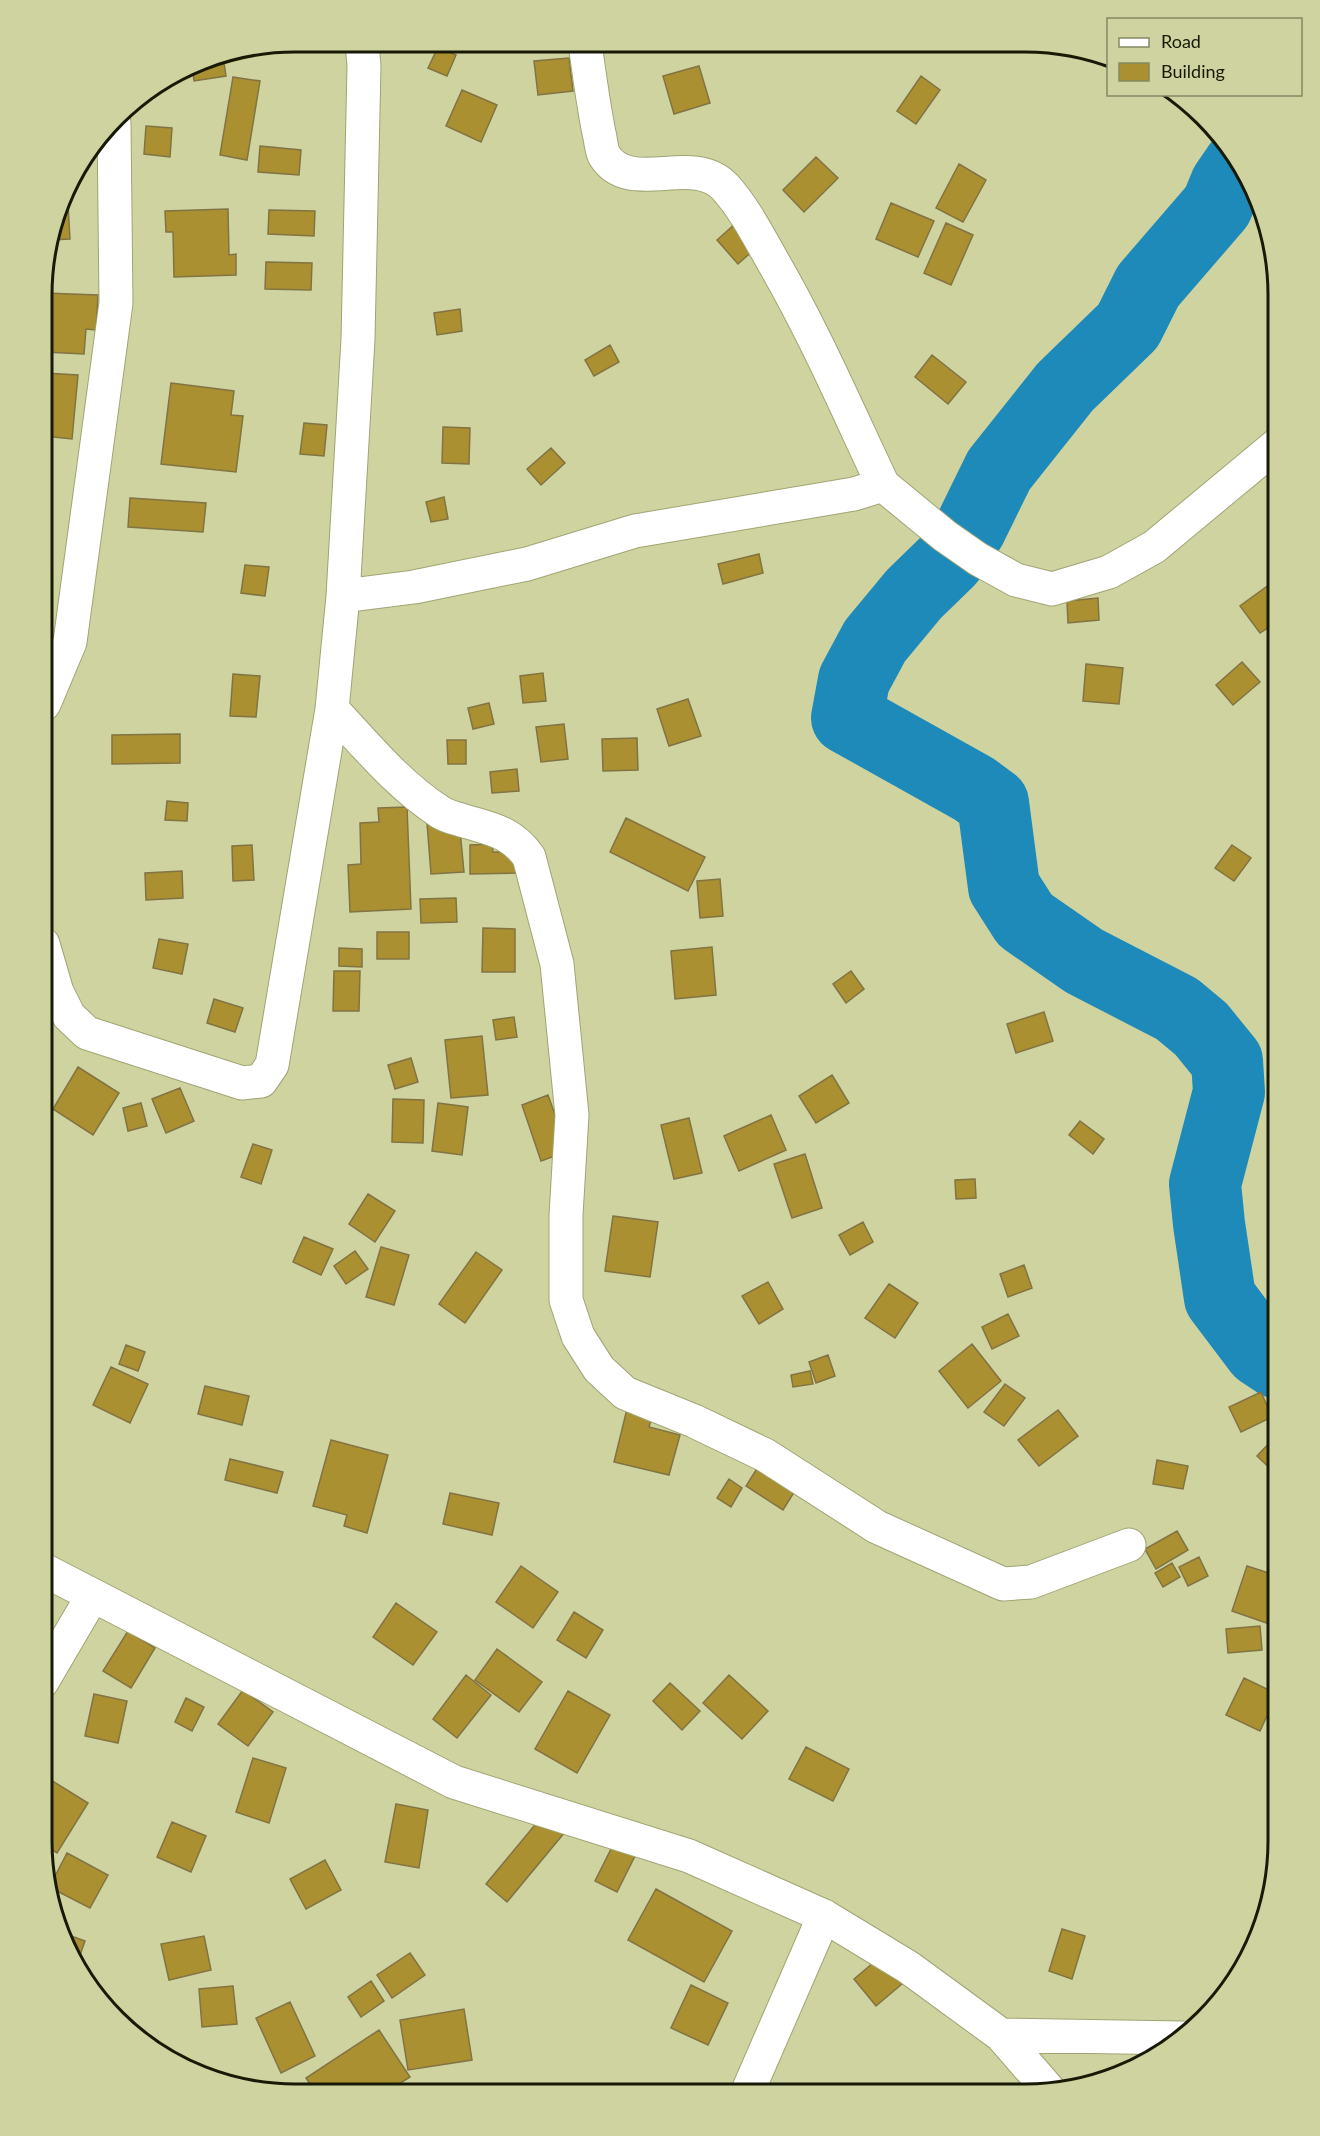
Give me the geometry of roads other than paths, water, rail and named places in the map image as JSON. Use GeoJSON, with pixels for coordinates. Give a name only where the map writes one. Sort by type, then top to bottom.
{"type":"FeatureCollection","features":[{"type":"Feature","properties":{"kind":"street"},"geometry":{"type":"LineString","coordinates":[[52,975],[57,992],[69,1016],[87,1033],[242,1083],[261,1081],[272,1065],[332,709],[343,596],[358,339],[363,52]]}},
{"type":"Feature","properties":{"kind":"street"},"geometry":{"type":"LineString","coordinates":[[586,52],[592,97],[604,154],[616,169],[633,174],[700,172],[714,177],[725,188],[751,224],[796,301],[883,484],[945,536],[978,559],[1016,580],[1052,589],[1108,572],[1154,547],[1268,452]]}},
{"type":"Feature","properties":{"kind":"street"},"geometry":{"type":"LineString","coordinates":[[52,685],[70,642],[116,303],[114,134]]}},
{"type":"Feature","properties":{"kind":"street"},"geometry":{"type":"LineString","coordinates":[[343,596],[414,586],[527,564],[635,531],[854,494],[883,484]]}},
{"type":"Feature","properties":{"kind":"street"},"geometry":{"type":"LineString","coordinates":[[332,709],[419,797],[442,813],[505,834],[519,843],[529,856],[557,964],[573,1115],[566,1215],[566,1300],[578,1336],[599,1369],[625,1393],[694,1421],[765,1455],[877,1527],[1004,1584],[1031,1582],[1129,1545]]}},
{"type":"Feature","properties":{"kind":"street"},"geometry":{"type":"LineString","coordinates":[[52,1574],[454,1782],[689,1856],[824,1916],[908,1967],[1001,2035],[1043,2083]]}},
{"type":"Feature","properties":{"kind":"street"},"geometry":{"type":"LineString","coordinates":[[52,1665],[93,1595]]}},
{"type":"Feature","properties":{"kind":"street"},"geometry":{"type":"LineString","coordinates":[[751,2084],[824,1916]]}},
{"type":"Feature","properties":{"kind":"street"},"geometry":{"type":"LineString","coordinates":[[1001,2035],[1166,2038]]}},
{"type":"Feature","properties":{"kind":"waterway"},"geometry":{"type":"LineString","coordinates":[[970,529],[999,470],[1065,387],[1128,326],[1148,286],[1217,206],[1226,184],[1234,172]]}},
{"type":"Feature","properties":{"kind":"waterway"},"geometry":{"type":"LineString","coordinates":[[949,560],[914,594],[875,641],[854,680],[847,718],[974,789],[993,803],[1004,887],[1025,920],[1084,961],[1177,1009],[1201,1029],[1227,1061],[1229,1092],[1205,1184],[1209,1224],[1220,1298],[1260,1351],[1268,1356]]}}]}
